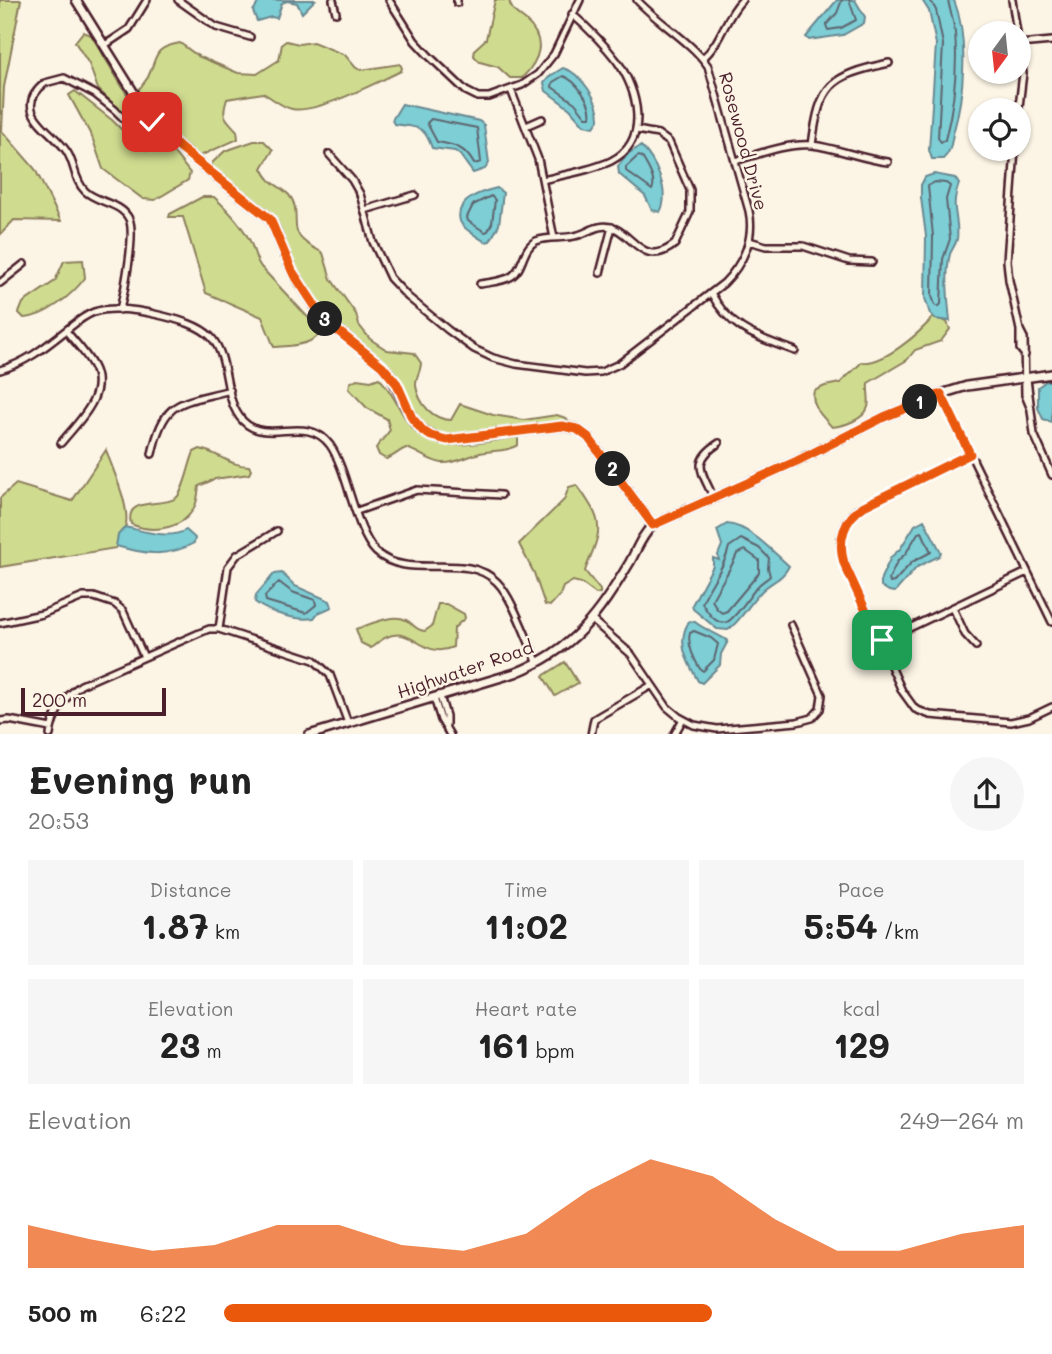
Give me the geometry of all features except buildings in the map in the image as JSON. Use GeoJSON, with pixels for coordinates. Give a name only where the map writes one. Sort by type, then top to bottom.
{"type":"FeatureCollection","features":[{"type":"Feature","properties":{"kind":"street"},"geometry":{"type":"LineString","coordinates":[[76,0],[145,112],[161,131],[270,219],[292,271],[317,309],[338,331],[382,366],[397,384],[412,418],[423,431],[447,440],[562,426],[577,429],[595,445],[653,525],[797,461],[884,417],[941,394],[967,386],[1052,374]]}},
{"type":"Feature","properties":{"kind":"street"},"geometry":{"type":"LineString","coordinates":[[105,45],[129,29],[147,0]]}},
{"type":"Feature","properties":{"kind":"street"},"geometry":{"type":"LineString","coordinates":[[178,0],[216,27],[250,37]]}},
{"type":"Feature","properties":{"kind":"street"},"geometry":{"type":"LineString","coordinates":[[333,0],[336,13]]}},
{"type":"Feature","properties":{"kind":"street"},"geometry":{"type":"LineString","coordinates":[[389,0],[421,48],[466,91],[489,97],[511,90],[531,79],[546,64],[554,54],[580,0]]}},
{"type":"Feature","properties":{"kind":"street","name":"Rosewood Drive"},"geometry":{"type":"LineString","coordinates":[[637,0],[703,58],[710,71],[751,218],[750,241]]}},
{"type":"Feature","properties":{"kind":"street"},"geometry":{"type":"LineString","coordinates":[[703,58],[711,50],[729,15],[742,0]]}},
{"type":"Feature","properties":{"kind":"street"},"geometry":{"type":"LineString","coordinates":[[1012,0],[1015,21]]}},
{"type":"Feature","properties":{"kind":"street"},"geometry":{"type":"LineString","coordinates":[[543,180],[611,161],[628,147],[636,131],[637,111],[621,69],[572,14]]}},
{"type":"Feature","properties":{"kind":"street"},"geometry":{"type":"LineString","coordinates":[[1031,42],[1052,41]]}},
{"type":"Feature","properties":{"kind":"street"},"geometry":{"type":"LineString","coordinates":[[812,145],[818,107],[831,86],[849,73],[889,63]]}},
{"type":"Feature","properties":{"kind":"street"},"geometry":{"type":"LineString","coordinates":[[121,310],[131,236],[130,219],[120,208],[90,195],[80,185],[68,153],[36,120],[32,107],[33,99],[45,83],[64,78],[95,94],[144,139],[151,139],[161,131]]}},
{"type":"Feature","properties":{"kind":"street"},"geometry":{"type":"LineString","coordinates":[[511,90],[543,180],[554,238]]}},
{"type":"Feature","properties":{"kind":"street"},"geometry":{"type":"LineString","coordinates":[[526,126],[542,119]]}},
{"type":"Feature","properties":{"kind":"street"},"geometry":{"type":"LineString","coordinates":[[480,284],[511,277],[519,268],[527,250],[538,240],[573,237],[602,226],[619,230],[639,249],[654,253],[675,244],[690,212],[690,190],[669,142],[658,134],[636,131]]}},
{"type":"Feature","properties":{"kind":"street"},"geometry":{"type":"LineString","coordinates":[[735,160],[791,146],[812,145],[888,162]]}},
{"type":"Feature","properties":{"kind":"street"},"geometry":{"type":"LineString","coordinates":[[329,154],[356,186],[380,259],[402,291],[474,349],[516,364],[585,373],[613,368],[711,293],[734,271],[750,241],[776,247],[803,246],[849,261],[872,261]]}},
{"type":"Feature","properties":{"kind":"street"},"geometry":{"type":"LineString","coordinates":[[1014,161],[1007,261],[1009,279],[1024,338],[1034,434],[1052,475]]}},
{"type":"Feature","properties":{"kind":"street"},"geometry":{"type":"LineString","coordinates":[[365,210],[415,195]]}},
{"type":"Feature","properties":{"kind":"street"},"geometry":{"type":"LineString","coordinates":[[600,273],[611,227]]}},
{"type":"Feature","properties":{"kind":"street"},"geometry":{"type":"LineString","coordinates":[[0,284],[24,264]]}},
{"type":"Feature","properties":{"kind":"street"},"geometry":{"type":"LineString","coordinates":[[711,293],[726,316],[744,331],[795,351]]}},
{"type":"Feature","properties":{"kind":"street"},"geometry":{"type":"LineString","coordinates":[[0,370],[30,357],[81,318],[95,312],[121,310],[166,317],[203,331],[219,350],[240,418],[253,428],[268,432],[301,428],[323,438],[333,451],[370,544],[387,559],[400,563],[471,569],[492,578],[506,596],[538,663]]}},
{"type":"Feature","properties":{"kind":"street"},"geometry":{"type":"LineString","coordinates":[[61,443],[91,405],[97,390],[93,365],[66,331]]}},
{"type":"Feature","properties":{"kind":"street"},"geometry":{"type":"LineString","coordinates":[[152,454],[159,425],[171,409],[230,390]]}},
{"type":"Feature","properties":{"kind":"street"},"geometry":{"type":"LineString","coordinates":[[941,394],[1052,622]]}},
{"type":"Feature","properties":{"kind":"street"},"geometry":{"type":"LineString","coordinates":[[714,499],[701,465],[703,454],[719,443]]}},
{"type":"Feature","properties":{"kind":"street"},"geometry":{"type":"LineString","coordinates":[[970,454],[853,514],[845,525],[841,540],[842,556],[902,691],[910,704],[920,712],[1011,722],[1030,718],[1052,707]]}},
{"type":"Feature","properties":{"kind":"street"},"geometry":{"type":"LineString","coordinates":[[357,511],[417,490],[500,495]]}},
{"type":"Feature","properties":{"kind":"street","name":"Highwater Road"},"geometry":{"type":"LineString","coordinates":[[309,734],[515,673],[538,663],[572,641],[592,620],[645,533],[653,525]]}},
{"type":"Feature","properties":{"kind":"street"},"geometry":{"type":"LineString","coordinates":[[219,629],[228,567],[237,555],[277,531]]}},
{"type":"Feature","properties":{"kind":"street"},"geometry":{"type":"LineString","coordinates":[[880,642],[1027,572]]}},
{"type":"Feature","properties":{"kind":"street"},"geometry":{"type":"LineString","coordinates":[[0,623],[42,614],[83,597],[94,597],[115,604],[123,611],[144,657]]}},
{"type":"Feature","properties":{"kind":"street"},"geometry":{"type":"LineString","coordinates":[[953,608],[965,634],[976,646]]}},
{"type":"Feature","properties":{"kind":"street"},"geometry":{"type":"LineString","coordinates":[[592,620],[631,653],[667,707],[694,725],[717,729],[797,722],[812,718],[820,709],[822,695],[791,625]]}},
{"type":"Feature","properties":{"kind":"street"},"geometry":{"type":"LineString","coordinates":[[0,721],[51,731],[58,709],[75,689],[204,631],[219,629],[302,656],[321,665],[330,675],[348,723]]}},
{"type":"Feature","properties":{"kind":"street"},"geometry":{"type":"LineString","coordinates":[[591,734],[594,719],[652,685]]}},
{"type":"Feature","properties":{"kind":"street"},"geometry":{"type":"LineString","coordinates":[[437,697],[441,720],[450,734]]}},
{"type":"Feature","properties":{"kind":"street"},"geometry":{"type":"LineString","coordinates":[[674,734],[683,719]]}},
{"type":"Feature","properties":{"kind":"green space"},"geometry":{"type":"Polygon","coordinates":[[[0,0],[21,0],[4,87],[2,131],[35,169],[61,221],[14,220],[0,235],[0,0]]]}},
{"type":"Feature","properties":{"kind":"green space"},"geometry":{"type":"Polygon","coordinates":[[[495,0],[509,0],[513,10],[537,35],[537,57],[522,78],[510,78],[498,67],[480,62],[474,56],[475,49],[486,39],[495,0]]]}},
{"type":"Feature","properties":{"kind":"green space"},"geometry":{"type":"Polygon","coordinates":[[[83,32],[91,35],[149,131],[147,134],[144,135],[98,89],[89,64],[75,42],[83,32]]]}},
{"type":"Feature","properties":{"kind":"green space"},"geometry":{"type":"Polygon","coordinates":[[[286,41],[299,44],[313,42],[345,55],[361,70],[400,64],[402,68],[401,71],[347,96],[316,107],[288,108],[263,93],[227,99],[224,114],[237,131],[238,139],[200,156],[161,126],[147,110],[138,91],[148,77],[157,54],[165,47],[180,43],[198,56],[238,73],[257,74],[279,60],[282,44],[286,41]]]}},
{"type":"Feature","properties":{"kind":"green space"},"geometry":{"type":"Polygon","coordinates":[[[75,91],[112,120],[140,148],[147,150],[157,146],[171,149],[190,173],[188,180],[155,200],[143,199],[103,169],[92,137],[69,95],[75,91]]]}},
{"type":"Feature","properties":{"kind":"green space"},"geometry":{"type":"Polygon","coordinates":[[[254,141],[264,141],[273,150],[262,168],[268,179],[293,200],[297,232],[305,242],[323,253],[331,279],[356,314],[359,325],[370,339],[387,350],[414,353],[421,363],[416,386],[420,399],[428,410],[438,417],[451,420],[460,404],[493,415],[524,420],[557,415],[569,422],[446,437],[422,423],[390,369],[337,326],[322,309],[296,268],[275,218],[212,168],[212,163],[225,151],[254,141]]]}},
{"type":"Feature","properties":{"kind":"green space"},"geometry":{"type":"Polygon","coordinates":[[[202,197],[214,197],[234,218],[250,241],[261,267],[316,326],[319,335],[304,343],[274,347],[262,317],[206,293],[183,217],[169,217],[202,197]]]}},
{"type":"Feature","properties":{"kind":"green space"},"geometry":{"type":"Polygon","coordinates":[[[83,260],[85,278],[66,298],[32,317],[24,318],[19,313],[23,303],[55,281],[64,261],[83,260]]]}},
{"type":"Feature","properties":{"kind":"green space"},"geometry":{"type":"Polygon","coordinates":[[[933,317],[947,322],[950,329],[941,341],[915,350],[907,360],[868,383],[869,404],[866,412],[853,421],[832,427],[815,406],[814,391],[840,383],[862,362],[871,362],[890,353],[910,339],[933,317]]]}},
{"type":"Feature","properties":{"kind":"green space"},"geometry":{"type":"Polygon","coordinates":[[[379,378],[392,394],[409,424],[432,441],[460,445],[518,437],[518,445],[447,463],[406,448],[386,459],[379,455],[376,448],[390,430],[387,419],[367,408],[349,389],[350,383],[357,379],[371,381],[379,378]]]}},
{"type":"Feature","properties":{"kind":"green space"},"geometry":{"type":"Polygon","coordinates":[[[200,449],[236,464],[249,466],[251,470],[249,474],[215,479],[199,486],[192,512],[177,524],[149,529],[131,524],[130,515],[138,506],[170,501],[179,495],[194,452],[200,449]]]}},
{"type":"Feature","properties":{"kind":"green space"},"geometry":{"type":"Polygon","coordinates":[[[106,450],[126,511],[125,528],[116,548],[0,567],[0,498],[16,484],[72,501],[106,450]]]}},
{"type":"Feature","properties":{"kind":"green space"},"geometry":{"type":"Polygon","coordinates":[[[576,485],[592,508],[598,524],[597,540],[585,571],[600,593],[596,594],[581,583],[573,581],[563,587],[550,606],[545,605],[534,573],[519,544],[564,500],[569,487],[576,485]]]}},
{"type":"Feature","properties":{"kind":"green space"},"geometry":{"type":"Polygon","coordinates":[[[438,604],[446,604],[464,614],[465,618],[454,628],[453,647],[431,649],[396,634],[371,648],[361,643],[356,629],[387,619],[400,618],[425,631],[432,626],[438,604]]]}},
{"type":"Feature","properties":{"kind":"green space"},"geometry":{"type":"Polygon","coordinates":[[[565,662],[578,683],[555,696],[543,676],[565,662]]]}},
{"type":"Feature","properties":{"kind":"water"},"geometry":{"type":"Polygon","coordinates":[[[260,0],[315,0],[302,13],[297,3],[287,1],[282,3],[277,18],[257,21],[253,11],[260,0]]]}},
{"type":"Feature","properties":{"kind":"water"},"geometry":{"type":"Polygon","coordinates":[[[837,0],[855,0],[865,17],[864,23],[843,35],[809,40],[806,37],[837,0]]]}},
{"type":"Feature","properties":{"kind":"water"},"geometry":{"type":"Polygon","coordinates":[[[922,0],[954,0],[962,32],[960,102],[950,148],[943,159],[932,159],[929,150],[936,44],[929,11],[922,0]]]}},
{"type":"Feature","properties":{"kind":"water"},"geometry":{"type":"Polygon","coordinates":[[[563,68],[583,82],[593,97],[599,120],[594,127],[584,125],[570,109],[546,91],[544,83],[563,68]]]}},
{"type":"Feature","properties":{"kind":"water"},"geometry":{"type":"Polygon","coordinates":[[[402,104],[479,121],[484,125],[489,163],[485,169],[473,173],[455,151],[432,148],[419,128],[394,124],[392,120],[402,104]]]}},
{"type":"Feature","properties":{"kind":"water"},"geometry":{"type":"Polygon","coordinates":[[[641,146],[651,159],[663,186],[660,212],[652,210],[645,196],[619,174],[618,166],[629,153],[641,146]]]}},
{"type":"Feature","properties":{"kind":"water"},"geometry":{"type":"Polygon","coordinates":[[[934,174],[955,178],[959,184],[955,200],[957,239],[950,254],[948,270],[950,321],[935,319],[930,314],[925,298],[926,236],[921,185],[925,177],[934,174]]]}},
{"type":"Feature","properties":{"kind":"water"},"geometry":{"type":"Polygon","coordinates":[[[497,188],[503,193],[499,225],[490,241],[485,242],[464,227],[459,214],[465,202],[484,191],[497,188]]]}},
{"type":"Feature","properties":{"kind":"water"},"geometry":{"type":"Polygon","coordinates":[[[1046,381],[1052,381],[1052,422],[1043,419],[1038,408],[1038,387],[1046,381]]]}},
{"type":"Feature","properties":{"kind":"water"},"geometry":{"type":"Polygon","coordinates":[[[924,520],[941,552],[939,556],[917,567],[895,592],[889,591],[881,586],[881,578],[891,557],[900,549],[915,525],[924,520]]]}},
{"type":"Feature","properties":{"kind":"water"},"geometry":{"type":"Polygon","coordinates":[[[727,524],[752,534],[789,566],[760,593],[728,630],[717,629],[693,609],[692,605],[713,566],[713,558],[719,560],[722,545],[717,530],[727,524]]]}},
{"type":"Feature","properties":{"kind":"water"},"geometry":{"type":"Polygon","coordinates":[[[125,527],[164,534],[186,530],[195,538],[194,543],[175,551],[136,551],[116,546],[118,535],[125,527]]]}},
{"type":"Feature","properties":{"kind":"water"},"geometry":{"type":"Polygon","coordinates":[[[282,573],[295,586],[330,601],[332,607],[318,613],[314,618],[299,618],[275,613],[255,602],[256,595],[274,574],[282,573]]]}},
{"type":"Feature","properties":{"kind":"water"},"geometry":{"type":"Polygon","coordinates":[[[689,621],[728,641],[721,654],[720,665],[702,683],[698,681],[684,652],[683,637],[689,621]]]}},
{"type":"Feature","properties":{"kind":"route"},"geometry":{"type":"LineString","coordinates":[[152,122],[180,148],[270,219],[292,271],[317,309],[325,320],[391,376],[412,418],[423,431],[447,440],[547,427],[569,426],[577,429],[595,445],[653,525],[797,461],[884,417],[941,394],[970,454],[858,509],[842,533],[841,550],[844,563],[880,642],[882,640]]}}]}
